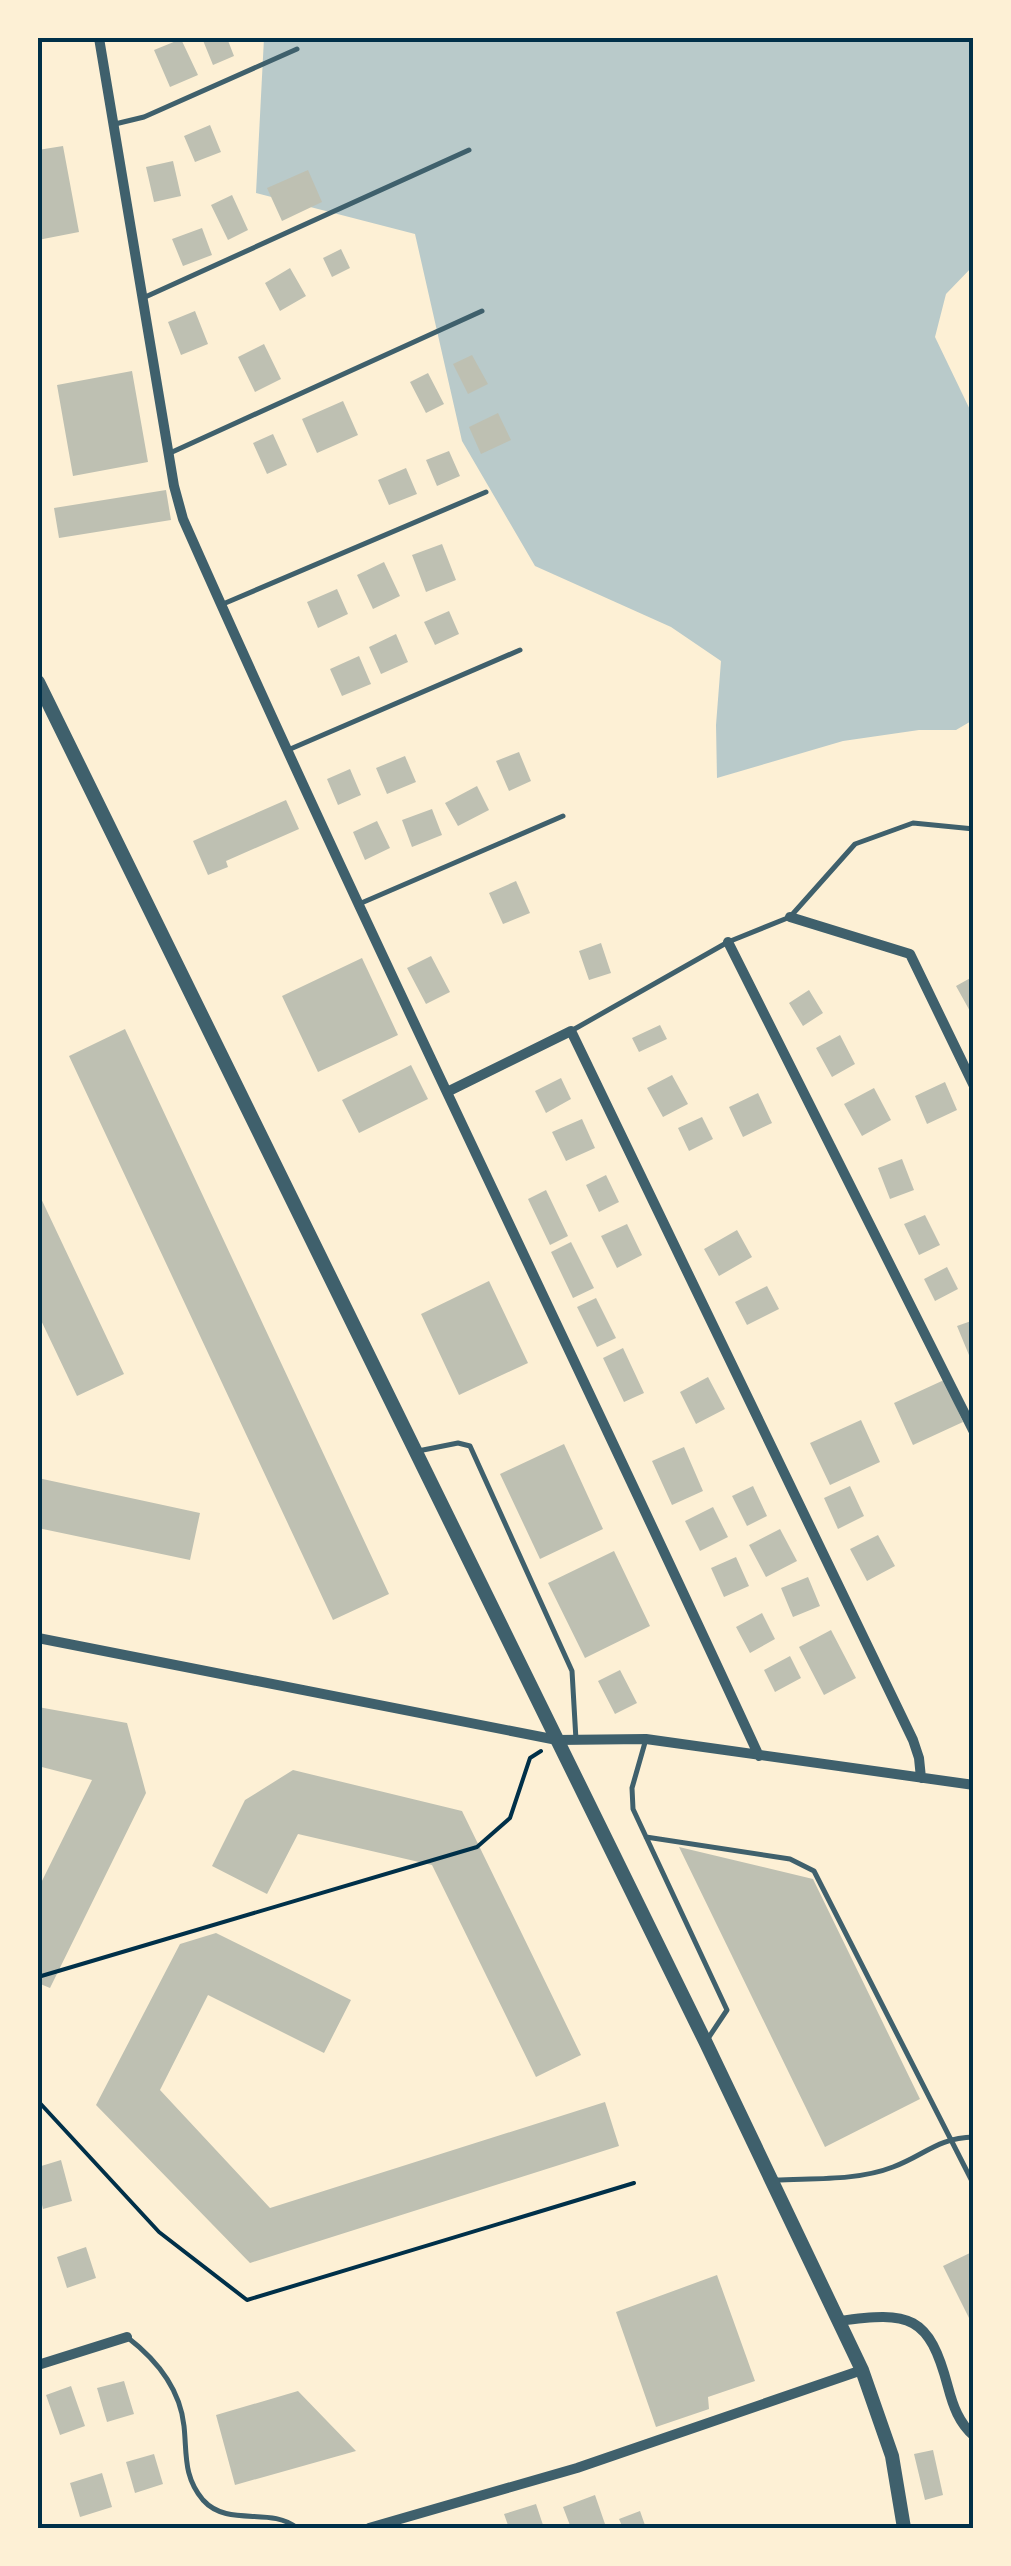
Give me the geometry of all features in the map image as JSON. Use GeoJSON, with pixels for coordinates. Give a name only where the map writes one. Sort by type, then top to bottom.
{"type":"FeatureCollection","features":[{"type":"Feature","properties":{"kind":"street"},"geometry":{"type":"LineString","coordinates":[[99,38],[182,519],[285,751],[608,1427],[758,1756]]}},
{"type":"Feature","properties":{"kind":"street"},"geometry":{"type":"LineString","coordinates":[[38,682],[706,2042],[862,2370],[892,2456],[904,2528]]}},
{"type":"Feature","properties":{"kind":"street"},"geometry":{"type":"LineString","coordinates":[[790,917],[910,954],[974,1086]]}},
{"type":"Feature","properties":{"kind":"street"},"geometry":{"type":"LineString","coordinates":[[728,942],[974,1432]]}},
{"type":"Feature","properties":{"kind":"street"},"geometry":{"type":"LineString","coordinates":[[447,1092],[571,1031],[913,1740],[921,1778]]}},
{"type":"Feature","properties":{"kind":"street"},"geometry":{"type":"LineString","coordinates":[[38,1638],[557,1740],[646,1740],[974,1785]]}},
{"type":"Feature","properties":{"kind":"street"},"geometry":{"type":"LineString","coordinates":[[839,2321],[882,2315],[906,2321],[926,2332],[940,2353],[955,2412],[974,2436]]}},
{"type":"Feature","properties":{"kind":"street"},"geometry":{"type":"LineString","coordinates":[[38,2365],[127,2337]]}},
{"type":"Feature","properties":{"kind":"street"},"geometry":{"type":"LineString","coordinates":[[369,2528],[405,2523],[577,2468],[862,2370]]}},
{"type":"Feature","properties":{"kind":"lane"},"geometry":{"type":"LineString","coordinates":[[114,124],[144,117],[297,50]]}},
{"type":"Feature","properties":{"kind":"lane"},"geometry":{"type":"LineString","coordinates":[[143,298],[469,150]]}},
{"type":"Feature","properties":{"kind":"lane"},"geometry":{"type":"LineString","coordinates":[[169,453],[482,311]]}},
{"type":"Feature","properties":{"kind":"lane"},"geometry":{"type":"LineString","coordinates":[[221,605],[486,492]]}},
{"type":"Feature","properties":{"kind":"lane"},"geometry":{"type":"LineString","coordinates":[[285,751],[520,650]]}},
{"type":"Feature","properties":{"kind":"lane"},"geometry":{"type":"LineString","coordinates":[[358,905],[563,816]]}},
{"type":"Feature","properties":{"kind":"lane"},"geometry":{"type":"LineString","coordinates":[[571,1031],[728,942],[790,917],[854,844],[913,823],[974,829]]}},
{"type":"Feature","properties":{"kind":"lane"},"geometry":{"type":"LineString","coordinates":[[416,1452],[458,1443],[470,1446],[572,1671],[576,1740]]}},
{"type":"Feature","properties":{"kind":"lane"},"geometry":{"type":"LineString","coordinates":[[646,1740],[632,1788],[633,1809],[726,2010],[706,2042]]}},
{"type":"Feature","properties":{"kind":"lane"},"geometry":{"type":"LineString","coordinates":[[646,1837],[790,1859],[814,1871],[974,2185]]}},
{"type":"Feature","properties":{"kind":"lane"},"geometry":{"type":"LineString","coordinates":[[772,2180],[862,2175],[892,2168],[951,2138],[974,2137]]}},
{"type":"Feature","properties":{"kind":"lane"},"geometry":{"type":"LineString","coordinates":[[127,2337],[150,2355],[170,2381],[181,2406],[184,2458],[191,2482],[206,2503],[228,2514],[273,2517],[297,2528]]}},
{"type":"Feature","properties":{"kind":"path"},"geometry":{"type":"LineString","coordinates":[[38,1977],[477,1847],[510,1818],[530,1758],[557,1740]]}},
{"type":"Feature","properties":{"kind":"path"},"geometry":{"type":"LineString","coordinates":[[38,2101],[159,2232],[246,2300],[634,2183]]}},
{"type":"Feature","properties":{"kind":"shaded area"},"geometry":{"type":"Polygon","coordinates":[[[264,38],[973,38],[973,266],[946,294],[935,337],[973,416],[973,720],[956,730],[919,730],[843,741],[717,778],[721,661],[671,627],[535,566],[462,441],[415,234],[256,193],[264,38]]]}},
{"type":"Feature","properties":{"kind":"building"},"geometry":{"type":"Polygon","coordinates":[[[202,38],[227,38],[234,56],[213,65],[202,38]]]}},
{"type":"Feature","properties":{"kind":"building"},"geometry":{"type":"Polygon","coordinates":[[[181,39],[198,75],[170,87],[154,50],[181,39]]]}},
{"type":"Feature","properties":{"kind":"building"},"geometry":{"type":"Polygon","coordinates":[[[210,125],[221,152],[195,162],[184,136],[210,125]]]}},
{"type":"Feature","properties":{"kind":"building"},"geometry":{"type":"Polygon","coordinates":[[[63,146],[79,232],[38,240],[38,150],[63,146]]]}},
{"type":"Feature","properties":{"kind":"building"},"geometry":{"type":"Polygon","coordinates":[[[173,161],[181,196],[154,202],[146,167],[173,161]]]}},
{"type":"Feature","properties":{"kind":"building"},"geometry":{"type":"Polygon","coordinates":[[[308,170],[322,202],[282,221],[267,188],[308,170]]]}},
{"type":"Feature","properties":{"kind":"building"},"geometry":{"type":"Polygon","coordinates":[[[232,195],[248,230],[228,240],[211,205],[232,195]]]}},
{"type":"Feature","properties":{"kind":"building"},"geometry":{"type":"Polygon","coordinates":[[[202,228],[212,255],[183,266],[172,239],[202,228]]]}},
{"type":"Feature","properties":{"kind":"building"},"geometry":{"type":"Polygon","coordinates":[[[341,249],[350,268],[332,277],[323,258],[341,249]]]}},
{"type":"Feature","properties":{"kind":"building"},"geometry":{"type":"Polygon","coordinates":[[[290,268],[306,296],[280,311],[265,283],[290,268]]]}},
{"type":"Feature","properties":{"kind":"building"},"geometry":{"type":"Polygon","coordinates":[[[195,311],[208,344],[181,355],[168,322],[195,311]]]}},
{"type":"Feature","properties":{"kind":"building"},"geometry":{"type":"Polygon","coordinates":[[[264,344],[281,379],[255,392],[238,357],[264,344]]]}},
{"type":"Feature","properties":{"kind":"building"},"geometry":{"type":"Polygon","coordinates":[[[472,355],[488,384],[468,394],[453,364],[472,355]]]}},
{"type":"Feature","properties":{"kind":"building"},"geometry":{"type":"Polygon","coordinates":[[[132,371],[148,462],[73,476],[57,385],[132,371]]]}},
{"type":"Feature","properties":{"kind":"building"},"geometry":{"type":"Polygon","coordinates":[[[428,373],[444,404],[426,413],[410,382],[428,373]]]}},
{"type":"Feature","properties":{"kind":"building"},"geometry":{"type":"Polygon","coordinates":[[[343,401],[358,435],[317,453],[302,419],[343,401]]]}},
{"type":"Feature","properties":{"kind":"building"},"geometry":{"type":"Polygon","coordinates":[[[498,413],[511,440],[481,454],[469,427],[498,413]]]}},
{"type":"Feature","properties":{"kind":"building"},"geometry":{"type":"Polygon","coordinates":[[[273,434],[287,465],[267,474],[253,443],[273,434]]]}},
{"type":"Feature","properties":{"kind":"building"},"geometry":{"type":"Polygon","coordinates":[[[449,451],[460,476],[437,486],[426,460],[449,451]]]}},
{"type":"Feature","properties":{"kind":"building"},"geometry":{"type":"Polygon","coordinates":[[[406,468],[417,494],[389,505],[378,480],[406,468]]]}},
{"type":"Feature","properties":{"kind":"building"},"geometry":{"type":"Polygon","coordinates":[[[166,490],[171,520],[59,538],[54,508],[166,490]]]}},
{"type":"Feature","properties":{"kind":"building"},"geometry":{"type":"Polygon","coordinates":[[[442,544],[456,580],[426,592],[412,555],[442,544]]]}},
{"type":"Feature","properties":{"kind":"building"},"geometry":{"type":"Polygon","coordinates":[[[384,562],[400,596],[373,609],[357,575],[384,562]]]}},
{"type":"Feature","properties":{"kind":"building"},"geometry":{"type":"Polygon","coordinates":[[[337,589],[348,614],[318,628],[307,602],[337,589]]]}},
{"type":"Feature","properties":{"kind":"building"},"geometry":{"type":"Polygon","coordinates":[[[449,611],[459,634],[435,645],[424,622],[449,611]]]}},
{"type":"Feature","properties":{"kind":"building"},"geometry":{"type":"Polygon","coordinates":[[[396,634],[408,662],[381,674],[369,647],[396,634]]]}},
{"type":"Feature","properties":{"kind":"building"},"geometry":{"type":"Polygon","coordinates":[[[359,656],[371,684],[342,696],[330,669],[359,656]]]}},
{"type":"Feature","properties":{"kind":"building"},"geometry":{"type":"Polygon","coordinates":[[[519,752],[531,781],[509,791],[496,761],[519,752]]]}},
{"type":"Feature","properties":{"kind":"building"},"geometry":{"type":"Polygon","coordinates":[[[405,756],[416,782],[387,794],[376,768],[405,756]]]}},
{"type":"Feature","properties":{"kind":"building"},"geometry":{"type":"Polygon","coordinates":[[[350,769],[361,795],[338,805],[327,779],[350,769]]]}},
{"type":"Feature","properties":{"kind":"building"},"geometry":{"type":"Polygon","coordinates":[[[477,786],[489,810],[458,826],[445,803],[477,786]]]}},
{"type":"Feature","properties":{"kind":"building"},"geometry":{"type":"Polygon","coordinates":[[[286,800],[299,829],[226,861],[228,867],[208,875],[193,841],[286,800]]]}},
{"type":"Feature","properties":{"kind":"building"},"geometry":{"type":"Polygon","coordinates":[[[432,809],[442,835],[412,847],[402,820],[432,809]]]}},
{"type":"Feature","properties":{"kind":"building"},"geometry":{"type":"Polygon","coordinates":[[[377,821],[390,848],[365,860],[353,832],[377,821]]]}},
{"type":"Feature","properties":{"kind":"building"},"geometry":{"type":"Polygon","coordinates":[[[516,881],[530,913],[503,924],[489,893],[516,881]]]}},
{"type":"Feature","properties":{"kind":"building"},"geometry":{"type":"Polygon","coordinates":[[[601,943],[611,973],[589,980],[579,951],[601,943]]]}},
{"type":"Feature","properties":{"kind":"building"},"geometry":{"type":"Polygon","coordinates":[[[431,956],[450,992],[426,1004],[407,968],[431,956]]]}},
{"type":"Feature","properties":{"kind":"building"},"geometry":{"type":"Polygon","coordinates":[[[362,958],[398,1035],[318,1072],[282,996],[362,958]]]}},
{"type":"Feature","properties":{"kind":"building"},"geometry":{"type":"Polygon","coordinates":[[[974,976],[974,1012],[971,1013],[956,986],[974,976]]]}},
{"type":"Feature","properties":{"kind":"building"},"geometry":{"type":"Polygon","coordinates":[[[809,990],[823,1013],[803,1026],[789,1003],[809,990]]]}},
{"type":"Feature","properties":{"kind":"building"},"geometry":{"type":"Polygon","coordinates":[[[660,1025],[667,1039],[639,1052],[632,1038],[660,1025]]]}},
{"type":"Feature","properties":{"kind":"building"},"geometry":{"type":"Polygon","coordinates":[[[125,1029],[389,1594],[333,1620],[69,1056],[125,1029]]]}},
{"type":"Feature","properties":{"kind":"building"},"geometry":{"type":"Polygon","coordinates":[[[840,1035],[855,1064],[832,1077],[816,1048],[840,1035]]]}},
{"type":"Feature","properties":{"kind":"building"},"geometry":{"type":"Polygon","coordinates":[[[411,1065],[428,1099],[359,1133],[342,1100],[411,1065]]]}},
{"type":"Feature","properties":{"kind":"building"},"geometry":{"type":"Polygon","coordinates":[[[672,1075],[688,1104],[663,1117],[647,1088],[672,1075]]]}},
{"type":"Feature","properties":{"kind":"building"},"geometry":{"type":"Polygon","coordinates":[[[561,1078],[571,1099],[546,1113],[535,1091],[561,1078]]]}},
{"type":"Feature","properties":{"kind":"building"},"geometry":{"type":"Polygon","coordinates":[[[945,1082],[957,1110],[927,1124],[915,1096],[945,1082]]]}},
{"type":"Feature","properties":{"kind":"building"},"geometry":{"type":"Polygon","coordinates":[[[874,1088],[891,1120],[862,1136],[844,1104],[874,1088]]]}},
{"type":"Feature","properties":{"kind":"building"},"geometry":{"type":"Polygon","coordinates":[[[758,1093],[772,1123],[743,1137],[729,1107],[758,1093]]]}},
{"type":"Feature","properties":{"kind":"building"},"geometry":{"type":"Polygon","coordinates":[[[702,1117],[713,1139],[689,1151],[678,1128],[702,1117]]]}},
{"type":"Feature","properties":{"kind":"building"},"geometry":{"type":"Polygon","coordinates":[[[582,1119],[595,1148],[566,1161],[552,1132],[582,1119]]]}},
{"type":"Feature","properties":{"kind":"building"},"geometry":{"type":"Polygon","coordinates":[[[902,1159],[914,1190],[890,1199],[878,1168],[902,1159]]]}},
{"type":"Feature","properties":{"kind":"building"},"geometry":{"type":"Polygon","coordinates":[[[606,1175],[619,1202],[599,1212],[586,1185],[606,1175]]]}},
{"type":"Feature","properties":{"kind":"building"},"geometry":{"type":"Polygon","coordinates":[[[546,1190],[568,1236],[550,1245],[528,1199],[546,1190]]]}},
{"type":"Feature","properties":{"kind":"building"},"geometry":{"type":"Polygon","coordinates":[[[38,1192],[124,1374],[77,1396],[38,1314],[38,1192]]]}},
{"type":"Feature","properties":{"kind":"building"},"geometry":{"type":"Polygon","coordinates":[[[925,1215],[940,1245],[919,1255],[904,1224],[925,1215]]]}},
{"type":"Feature","properties":{"kind":"building"},"geometry":{"type":"Polygon","coordinates":[[[627,1224],[642,1255],[617,1268],[601,1236],[627,1224]]]}},
{"type":"Feature","properties":{"kind":"building"},"geometry":{"type":"Polygon","coordinates":[[[737,1230],[752,1257],[719,1276],[704,1249],[737,1230]]]}},
{"type":"Feature","properties":{"kind":"building"},"geometry":{"type":"Polygon","coordinates":[[[571,1242],[594,1288],[573,1298],[551,1252],[571,1242]]]}},
{"type":"Feature","properties":{"kind":"building"},"geometry":{"type":"Polygon","coordinates":[[[947,1267],[958,1289],[935,1301],[924,1279],[947,1267]]]}},
{"type":"Feature","properties":{"kind":"building"},"geometry":{"type":"Polygon","coordinates":[[[489,1281],[528,1363],[459,1395],[421,1314],[489,1281]]]}},
{"type":"Feature","properties":{"kind":"building"},"geometry":{"type":"Polygon","coordinates":[[[767,1286],[779,1309],[747,1325],[735,1302],[767,1286]]]}},
{"type":"Feature","properties":{"kind":"building"},"geometry":{"type":"Polygon","coordinates":[[[596,1298],[616,1338],[597,1347],[577,1307],[596,1298]]]}},
{"type":"Feature","properties":{"kind":"building"},"geometry":{"type":"Polygon","coordinates":[[[974,1320],[974,1359],[971,1360],[957,1326],[974,1320]]]}},
{"type":"Feature","properties":{"kind":"building"},"geometry":{"type":"Polygon","coordinates":[[[623,1348],[644,1393],[624,1402],[603,1358],[623,1348]]]}},
{"type":"Feature","properties":{"kind":"building"},"geometry":{"type":"Polygon","coordinates":[[[708,1377],[725,1409],[696,1424],[680,1392],[708,1377]]]}},
{"type":"Feature","properties":{"kind":"building"},"geometry":{"type":"Polygon","coordinates":[[[944,1380],[963,1422],[913,1445],[894,1403],[944,1380]]]}},
{"type":"Feature","properties":{"kind":"building"},"geometry":{"type":"Polygon","coordinates":[[[861,1420],[880,1462],[830,1485],[810,1443],[861,1420]]]}},
{"type":"Feature","properties":{"kind":"building"},"geometry":{"type":"Polygon","coordinates":[[[564,1444],[603,1529],[540,1559],[500,1474],[564,1444]]]}},
{"type":"Feature","properties":{"kind":"building"},"geometry":{"type":"Polygon","coordinates":[[[684,1447],[703,1491],[672,1505],[652,1461],[684,1447]]]}},
{"type":"Feature","properties":{"kind":"building"},"geometry":{"type":"Polygon","coordinates":[[[38,1478],[200,1513],[190,1560],[38,1528],[38,1478]]]}},
{"type":"Feature","properties":{"kind":"building"},"geometry":{"type":"Polygon","coordinates":[[[753,1486],[767,1516],[747,1526],[732,1496],[753,1486]]]}},
{"type":"Feature","properties":{"kind":"building"},"geometry":{"type":"Polygon","coordinates":[[[850,1486],[864,1516],[838,1529],[824,1498],[850,1486]]]}},
{"type":"Feature","properties":{"kind":"building"},"geometry":{"type":"Polygon","coordinates":[[[713,1507],[728,1537],[700,1551],[685,1521],[713,1507]]]}},
{"type":"Feature","properties":{"kind":"building"},"geometry":{"type":"Polygon","coordinates":[[[780,1529],[797,1561],[766,1577],[749,1545],[780,1529]]]}},
{"type":"Feature","properties":{"kind":"building"},"geometry":{"type":"Polygon","coordinates":[[[878,1535],[895,1566],[867,1581],[850,1549],[878,1535]]]}},
{"type":"Feature","properties":{"kind":"building"},"geometry":{"type":"Polygon","coordinates":[[[614,1551],[650,1626],[585,1658],[548,1583],[614,1551]]]}},
{"type":"Feature","properties":{"kind":"building"},"geometry":{"type":"Polygon","coordinates":[[[736,1557],[749,1586],[724,1597],[711,1568],[736,1557]]]}},
{"type":"Feature","properties":{"kind":"building"},"geometry":{"type":"Polygon","coordinates":[[[808,1577],[820,1606],[793,1617],[781,1588],[808,1577]]]}},
{"type":"Feature","properties":{"kind":"building"},"geometry":{"type":"Polygon","coordinates":[[[762,1613],[775,1639],[750,1653],[736,1627],[762,1613]]]}},
{"type":"Feature","properties":{"kind":"building"},"geometry":{"type":"Polygon","coordinates":[[[831,1630],[856,1678],[824,1695],[799,1647],[831,1630]]]}},
{"type":"Feature","properties":{"kind":"building"},"geometry":{"type":"Polygon","coordinates":[[[790,1656],[801,1678],[775,1692],[764,1670],[790,1656]]]}},
{"type":"Feature","properties":{"kind":"building"},"geometry":{"type":"Polygon","coordinates":[[[620,1670],[637,1703],[615,1714],[598,1681],[620,1670]]]}},
{"type":"Feature","properties":{"kind":"building"},"geometry":{"type":"Polygon","coordinates":[[[38,1707],[127,1723],[146,1793],[50,1988],[38,1983],[38,1889],[92,1780],[38,1766],[38,1707]]]}},
{"type":"Feature","properties":{"kind":"building"},"geometry":{"type":"Polygon","coordinates":[[[293,1770],[462,1811],[581,2055],[536,2077],[432,1865],[298,1834],[267,1894],[212,1866],[245,1800],[293,1770]]]}},
{"type":"Feature","properties":{"kind":"building"},"geometry":{"type":"Polygon","coordinates":[[[679,1847],[813,1879],[920,2099],[825,2147],[679,1847]]]}},
{"type":"Feature","properties":{"kind":"building"},"geometry":{"type":"Polygon","coordinates":[[[216,1933],[351,2000],[324,2053],[208,1995],[160,2090],[270,2208],[605,2102],[619,2146],[250,2263],[96,2105],[180,1944],[216,1933]]]}},
{"type":"Feature","properties":{"kind":"building"},"geometry":{"type":"Polygon","coordinates":[[[61,2160],[72,2201],[43,2209],[38,2167],[61,2160]]]}},
{"type":"Feature","properties":{"kind":"building"},"geometry":{"type":"Polygon","coordinates":[[[86,2247],[96,2278],[67,2288],[57,2257],[86,2247]]]}},
{"type":"Feature","properties":{"kind":"building"},"geometry":{"type":"Polygon","coordinates":[[[974,2251],[974,2328],[943,2266],[974,2251]]]}},
{"type":"Feature","properties":{"kind":"building"},"geometry":{"type":"Polygon","coordinates":[[[717,2275],[755,2381],[708,2397],[709,2409],[656,2427],[616,2312],[717,2275]]]}},
{"type":"Feature","properties":{"kind":"building"},"geometry":{"type":"Polygon","coordinates":[[[124,2381],[134,2414],[107,2422],[97,2388],[124,2381]]]}},
{"type":"Feature","properties":{"kind":"building"},"geometry":{"type":"Polygon","coordinates":[[[71,2386],[85,2426],[60,2435],[46,2395],[71,2386]]]}},
{"type":"Feature","properties":{"kind":"building"},"geometry":{"type":"Polygon","coordinates":[[[298,2391],[356,2451],[235,2485],[216,2415],[298,2391]]]}},
{"type":"Feature","properties":{"kind":"building"},"geometry":{"type":"Polygon","coordinates":[[[933,2450],[943,2495],[925,2500],[914,2454],[933,2450]]]}},
{"type":"Feature","properties":{"kind":"building"},"geometry":{"type":"Polygon","coordinates":[[[154,2454],[163,2484],[135,2493],[126,2462],[154,2454]]]}},
{"type":"Feature","properties":{"kind":"building"},"geometry":{"type":"Polygon","coordinates":[[[102,2473],[112,2507],[80,2517],[70,2483],[102,2473]]]}},
{"type":"Feature","properties":{"kind":"building"},"geometry":{"type":"Polygon","coordinates":[[[595,2495],[605,2524],[571,2528],[563,2507],[595,2495]]]}},
{"type":"Feature","properties":{"kind":"building"},"geometry":{"type":"Polygon","coordinates":[[[536,2504],[544,2528],[509,2528],[504,2514],[536,2504]]]}},
{"type":"Feature","properties":{"kind":"building"},"geometry":{"type":"Polygon","coordinates":[[[640,2511],[646,2528],[623,2528],[619,2519],[640,2511]]]}}]}
